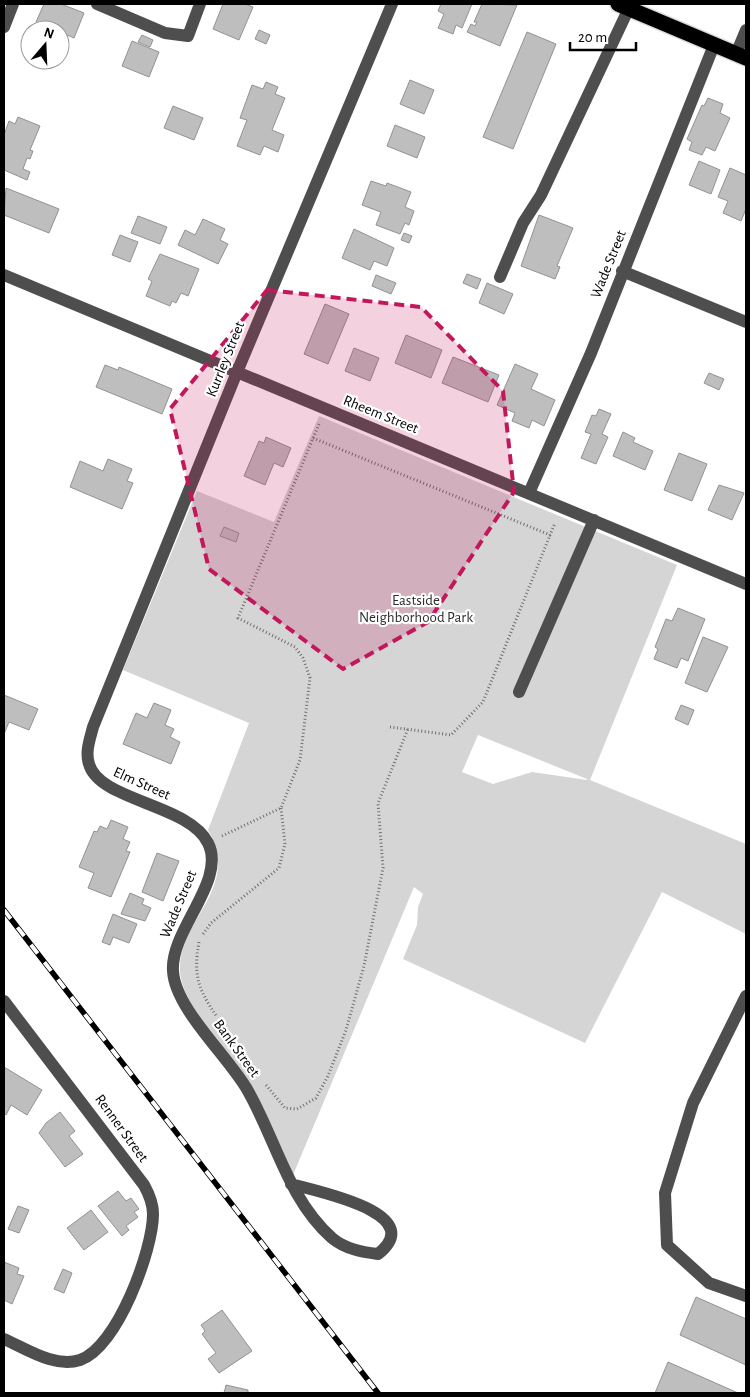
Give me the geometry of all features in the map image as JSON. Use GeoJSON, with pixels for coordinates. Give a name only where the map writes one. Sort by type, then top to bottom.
{"type":"FeatureCollection","features":[{"type":"Feature","properties":{"kind":"highway"},"geometry":{"type":"LineString","coordinates":[[623,6],[741,56]]}},
{"type":"Feature","properties":{"kind":"street"},"geometry":{"type":"LineString","coordinates":[[4,27],[12,4]]}},
{"type":"Feature","properties":{"kind":"street"},"geometry":{"type":"LineString","coordinates":[[97,4],[164,33],[188,36],[200,4]]}},
{"type":"Feature","properties":{"kind":"street","name":"Kurrley Street"},"geometry":{"type":"LineString","coordinates":[[93,727],[237,372],[392,4]]}},
{"type":"Feature","properties":{"kind":"street"},"geometry":{"type":"LineString","coordinates":[[500,277],[522,223],[541,195],[623,6]]}},
{"type":"Feature","properties":{"kind":"street"},"geometry":{"type":"LineString","coordinates":[[741,56],[746,30]]}},
{"type":"Feature","properties":{"kind":"street","name":"Wade Street"},"geometry":{"type":"LineString","coordinates":[[528,493],[591,353],[622,271],[714,45]]}},
{"type":"Feature","properties":{"kind":"street"},"geometry":{"type":"LineString","coordinates":[[622,271],[746,322]]}},
{"type":"Feature","properties":{"kind":"street","name":"Rheem Street"},"geometry":{"type":"LineString","coordinates":[[4,275],[746,584]]}},
{"type":"Feature","properties":{"kind":"street"},"geometry":{"type":"LineString","coordinates":[[518,692],[594,520]]}},
{"type":"Feature","properties":{"kind":"street","name":"Elm Street"},"geometry":{"type":"LineString","coordinates":[[93,727],[87,749],[88,764],[93,774],[101,783],[195,827],[208,843]]}},
{"type":"Feature","properties":{"kind":"street","name":"Wade Street"},"geometry":{"type":"LineString","coordinates":[[172,970],[181,934],[208,879],[212,860],[208,843]]}},
{"type":"Feature","properties":{"kind":"street","name":"Bank Street"},"geometry":{"type":"LineString","coordinates":[[172,970],[176,986],[184,1004],[248,1091],[291,1184],[307,1210],[333,1238],[357,1251],[378,1254],[388,1246],[391,1235],[388,1222],[378,1213],[358,1204],[291,1184]]}},
{"type":"Feature","properties":{"kind":"street"},"geometry":{"type":"LineString","coordinates":[[746,996],[693,1103],[665,1193],[667,1245],[709,1283],[746,1296]]}},
{"type":"Feature","properties":{"kind":"street","name":"Renner Street"},"geometry":{"type":"LineString","coordinates":[[4,1001],[76,1094],[150,1195],[153,1216],[148,1248],[131,1293],[108,1337],[95,1351],[81,1359],[66,1362],[52,1360],[4,1339]]}},
{"type":"Feature","properties":{"kind":"path"},"geometry":{"type":"LineString","coordinates":[[218,1018],[198,985],[195,964],[200,939],[210,923],[279,868],[285,844],[281,808],[300,760],[310,678],[303,658],[295,647],[238,618],[326,409]]}},
{"type":"Feature","properties":{"kind":"path"},"geometry":{"type":"LineString","coordinates":[[313,438],[550,535]]}},
{"type":"Feature","properties":{"kind":"path"},"geometry":{"type":"LineString","coordinates":[[390,727],[451,735],[483,702],[562,507]]}},
{"type":"Feature","properties":{"kind":"path"},"geometry":{"type":"LineString","coordinates":[[263,1081],[285,1108],[297,1109],[316,1098],[328,1076],[346,1030],[364,966],[383,868],[378,803],[408,729]]}},
{"type":"Feature","properties":{"kind":"path"},"geometry":{"type":"LineString","coordinates":[[208,843],[281,808]]}},
{"type":"Feature","properties":{"kind":"highlighted area"},"geometry":{"type":"Polygon","coordinates":[[[267,290],[421,307],[503,391],[514,492],[428,622],[343,669],[209,569],[170,409],[267,290]]]}},
{"type":"Feature","properties":{"kind":"green space","name":"Eastside Neighborhood Park"},"geometry":{"type":"Polygon","coordinates":[[[319,416],[677,565],[590,780],[746,844],[746,934],[662,892],[585,1043],[403,959],[417,925],[418,907],[423,894],[414,887],[293,1175],[192,1006],[180,975],[182,952],[188,935],[214,887],[218,870],[216,851],[208,830],[249,723],[123,670],[197,491],[274,522],[319,416]],[[478,735],[462,772],[493,784],[532,772],[587,779],[478,735]]]}},
{"type":"Feature","properties":{"kind":"building"},"geometry":{"type":"Polygon","coordinates":[[[44,4],[61,4],[84,13],[74,38],[70,36],[70,20],[37,20],[44,4]]]}},
{"type":"Feature","properties":{"kind":"building"},"geometry":{"type":"Polygon","coordinates":[[[223,4],[245,4],[253,7],[239,40],[213,29],[223,4]]]}},
{"type":"Feature","properties":{"kind":"building"},"geometry":{"type":"Polygon","coordinates":[[[441,4],[472,4],[462,28],[456,25],[453,34],[438,28],[444,14],[438,11],[441,4]]]}},
{"type":"Feature","properties":{"kind":"building"},"geometry":{"type":"Polygon","coordinates":[[[482,4],[517,5],[500,46],[467,32],[471,24],[475,26],[477,22],[474,22],[482,4]]]}},
{"type":"Feature","properties":{"kind":"building"},"geometry":{"type":"Polygon","coordinates":[[[259,30],[270,35],[266,44],[255,39],[259,30]]]}},
{"type":"Feature","properties":{"kind":"building"},"geometry":{"type":"Polygon","coordinates":[[[527,32],[556,44],[513,149],[483,137],[527,32]]]}},
{"type":"Feature","properties":{"kind":"building"},"geometry":{"type":"Polygon","coordinates":[[[142,35],[153,40],[150,47],[138,42],[142,35]]]}},
{"type":"Feature","properties":{"kind":"building"},"geometry":{"type":"Polygon","coordinates":[[[132,41],[159,52],[149,77],[122,66],[132,41]]]}},
{"type":"Feature","properties":{"kind":"building"},"geometry":{"type":"Polygon","coordinates":[[[410,80],[434,90],[424,114],[400,104],[410,80]]]}},
{"type":"Feature","properties":{"kind":"building"},"geometry":{"type":"Polygon","coordinates":[[[266,82],[278,87],[275,94],[285,98],[272,130],[284,135],[278,152],[264,146],[260,155],[237,146],[247,120],[240,118],[252,85],[263,89],[266,82]]]}},
{"type":"Feature","properties":{"kind":"building"},"geometry":{"type":"Polygon","coordinates":[[[708,98],[723,104],[720,113],[730,118],[715,151],[706,147],[702,155],[689,150],[692,142],[687,139],[702,105],[704,106],[708,98]]]}},
{"type":"Feature","properties":{"kind":"building"},"geometry":{"type":"Polygon","coordinates":[[[173,106],[203,118],[194,140],[164,128],[173,106]]]}},
{"type":"Feature","properties":{"kind":"building"},"geometry":{"type":"Polygon","coordinates":[[[18,117],[40,126],[30,150],[33,151],[30,159],[27,158],[23,169],[30,172],[27,180],[4,170],[4,135],[9,121],[15,124],[18,117]]]}},
{"type":"Feature","properties":{"kind":"building"},"geometry":{"type":"Polygon","coordinates":[[[395,125],[425,137],[417,158],[387,146],[395,125]]]}},
{"type":"Feature","properties":{"kind":"building"},"geometry":{"type":"Polygon","coordinates":[[[699,161],[720,170],[711,194],[689,185],[699,161]]]}},
{"type":"Feature","properties":{"kind":"building"},"geometry":{"type":"Polygon","coordinates":[[[730,168],[746,175],[746,209],[741,221],[723,213],[728,201],[718,197],[730,168]]]}},
{"type":"Feature","properties":{"kind":"building"},"geometry":{"type":"Polygon","coordinates":[[[371,181],[386,186],[387,183],[411,192],[405,207],[414,211],[409,225],[405,223],[400,234],[376,225],[381,212],[362,205],[371,181]]]}},
{"type":"Feature","properties":{"kind":"building"},"geometry":{"type":"Polygon","coordinates":[[[6,188],[59,209],[49,233],[4,215],[6,188]]]}},
{"type":"Feature","properties":{"kind":"building"},"geometry":{"type":"Polygon","coordinates":[[[539,215],[573,228],[557,266],[560,267],[555,279],[521,266],[539,215]]]}},
{"type":"Feature","properties":{"kind":"building"},"geometry":{"type":"Polygon","coordinates":[[[138,216],[167,227],[160,244],[131,233],[138,216]]]}},
{"type":"Feature","properties":{"kind":"building"},"geometry":{"type":"Polygon","coordinates":[[[203,219],[225,229],[220,240],[228,244],[218,264],[178,245],[185,230],[195,235],[203,219]]]}},
{"type":"Feature","properties":{"kind":"building"},"geometry":{"type":"Polygon","coordinates":[[[354,229],[394,248],[387,266],[374,261],[370,270],[342,258],[354,229]]]}},
{"type":"Feature","properties":{"kind":"building"},"geometry":{"type":"Polygon","coordinates":[[[404,233],[412,236],[409,243],[401,240],[404,233]]]}},
{"type":"Feature","properties":{"kind":"building"},"geometry":{"type":"Polygon","coordinates":[[[120,235],[138,242],[130,262],[112,255],[120,235]]]}},
{"type":"Feature","properties":{"kind":"building"},"geometry":{"type":"Polygon","coordinates":[[[160,254],[199,269],[188,296],[181,293],[176,303],[172,301],[170,306],[146,296],[152,281],[148,279],[160,254]]]}},
{"type":"Feature","properties":{"kind":"building"},"geometry":{"type":"Polygon","coordinates":[[[467,274],[481,279],[477,289],[463,283],[467,274]]]}},
{"type":"Feature","properties":{"kind":"building"},"geometry":{"type":"Polygon","coordinates":[[[376,275],[396,283],[391,294],[372,286],[376,275]]]}},
{"type":"Feature","properties":{"kind":"building"},"geometry":{"type":"Polygon","coordinates":[[[487,283],[513,294],[504,314],[479,303],[487,283]]]}},
{"type":"Feature","properties":{"kind":"building"},"geometry":{"type":"Polygon","coordinates":[[[325,304],[349,314],[328,364],[304,354],[325,304]]]}},
{"type":"Feature","properties":{"kind":"building"},"geometry":{"type":"Polygon","coordinates":[[[406,335],[442,350],[431,378],[395,363],[406,335]]]}},
{"type":"Feature","properties":{"kind":"building"},"geometry":{"type":"Polygon","coordinates":[[[354,348],[379,358],[370,381],[345,371],[354,348]]]}},
{"type":"Feature","properties":{"kind":"building"},"geometry":{"type":"Polygon","coordinates":[[[453,357],[499,375],[488,402],[442,383],[453,357]]]}},
{"type":"Feature","properties":{"kind":"building"},"geometry":{"type":"Polygon","coordinates":[[[515,364],[538,374],[531,389],[555,400],[544,426],[532,420],[529,428],[512,421],[515,413],[497,405],[515,364]]]}},
{"type":"Feature","properties":{"kind":"building"},"geometry":{"type":"Polygon","coordinates":[[[105,365],[118,370],[119,367],[172,389],[162,414],[96,387],[105,365]]]}},
{"type":"Feature","properties":{"kind":"building"},"geometry":{"type":"Polygon","coordinates":[[[709,373],[724,379],[719,390],[704,383],[709,373]]]}},
{"type":"Feature","properties":{"kind":"building"},"geometry":{"type":"Polygon","coordinates":[[[599,409],[611,414],[602,434],[608,437],[596,464],[581,458],[591,434],[585,432],[592,415],[596,416],[599,409]]]}},
{"type":"Feature","properties":{"kind":"building"},"geometry":{"type":"Polygon","coordinates":[[[623,432],[635,438],[633,442],[653,451],[645,470],[613,456],[623,432]]]}},
{"type":"Feature","properties":{"kind":"building"},"geometry":{"type":"Polygon","coordinates":[[[266,437],[291,448],[283,467],[274,463],[265,485],[244,476],[259,441],[264,443],[266,437]]]}},
{"type":"Feature","properties":{"kind":"building"},"geometry":{"type":"Polygon","coordinates":[[[679,453],[707,464],[692,501],[664,490],[679,453]]]}},
{"type":"Feature","properties":{"kind":"building"},"geometry":{"type":"Polygon","coordinates":[[[108,459],[132,469],[127,481],[133,483],[122,509],[70,487],[80,461],[103,471],[108,459]]]}},
{"type":"Feature","properties":{"kind":"building"},"geometry":{"type":"Polygon","coordinates":[[[719,485],[744,493],[732,520],[708,510],[719,485]]]}},
{"type":"Feature","properties":{"kind":"building"},"geometry":{"type":"Polygon","coordinates":[[[224,527],[239,533],[236,542],[220,536],[224,527]]]}},
{"type":"Feature","properties":{"kind":"building"},"geometry":{"type":"Polygon","coordinates":[[[678,608],[705,619],[688,661],[681,658],[677,668],[654,659],[658,649],[655,647],[666,619],[672,621],[678,608]]]}},
{"type":"Feature","properties":{"kind":"building"},"geometry":{"type":"Polygon","coordinates":[[[703,637],[728,647],[707,692],[685,683],[703,637]]]}},
{"type":"Feature","properties":{"kind":"building"},"geometry":{"type":"Polygon","coordinates":[[[4,695],[38,709],[29,730],[9,722],[4,734],[4,695]]]}},
{"type":"Feature","properties":{"kind":"building"},"geometry":{"type":"Polygon","coordinates":[[[154,703],[171,710],[165,725],[174,729],[170,737],[180,742],[171,764],[123,744],[136,713],[147,718],[154,703]]]}},
{"type":"Feature","properties":{"kind":"building"},"geometry":{"type":"Polygon","coordinates":[[[681,705],[694,710],[688,725],[675,719],[681,705]]]}},
{"type":"Feature","properties":{"kind":"building"},"geometry":{"type":"Polygon","coordinates":[[[111,820],[128,827],[123,839],[130,842],[126,851],[130,852],[111,897],[88,888],[94,873],[79,867],[94,831],[97,832],[100,826],[107,829],[111,820]]]}},
{"type":"Feature","properties":{"kind":"building"},"geometry":{"type":"Polygon","coordinates":[[[157,853],[179,861],[163,901],[142,892],[157,853]]]}},
{"type":"Feature","properties":{"kind":"building"},"geometry":{"type":"Polygon","coordinates":[[[130,893],[144,899],[142,904],[151,908],[145,921],[121,914],[130,893]]]}},
{"type":"Feature","properties":{"kind":"building"},"geometry":{"type":"Polygon","coordinates":[[[113,914],[137,924],[129,943],[113,937],[110,945],[102,942],[113,914]]]}},
{"type":"Feature","properties":{"kind":"building"},"geometry":{"type":"Polygon","coordinates":[[[4,1067],[42,1090],[27,1115],[11,1105],[6,1115],[4,1113],[4,1067]]]}},
{"type":"Feature","properties":{"kind":"building"},"geometry":{"type":"Polygon","coordinates":[[[60,1112],[75,1131],[69,1136],[83,1154],[65,1167],[39,1133],[46,1123],[60,1112]]]}},
{"type":"Feature","properties":{"kind":"building"},"geometry":{"type":"Polygon","coordinates":[[[118,1191],[126,1201],[131,1198],[139,1209],[134,1212],[138,1217],[126,1226],[129,1230],[122,1236],[98,1206],[118,1191]]]}},
{"type":"Feature","properties":{"kind":"building"},"geometry":{"type":"Polygon","coordinates":[[[18,1206],[29,1210],[19,1233],[8,1229],[18,1206]]]}},
{"type":"Feature","properties":{"kind":"building"},"geometry":{"type":"Polygon","coordinates":[[[91,1210],[108,1232],[84,1250],[67,1228],[91,1210]]]}},
{"type":"Feature","properties":{"kind":"building"},"geometry":{"type":"Polygon","coordinates":[[[4,1262],[19,1268],[17,1274],[24,1276],[12,1304],[4,1300],[4,1262]]]}},
{"type":"Feature","properties":{"kind":"building"},"geometry":{"type":"Polygon","coordinates":[[[63,1269],[72,1273],[64,1293],[54,1289],[63,1269]]]}},
{"type":"Feature","properties":{"kind":"building"},"geometry":{"type":"Polygon","coordinates":[[[696,1297],[746,1319],[746,1365],[680,1335],[696,1297]]]}},
{"type":"Feature","properties":{"kind":"building"},"geometry":{"type":"Polygon","coordinates":[[[222,1310],[252,1351],[219,1373],[208,1359],[216,1353],[202,1334],[205,1331],[201,1325],[222,1310]]]}},
{"type":"Feature","properties":{"kind":"building"},"geometry":{"type":"Polygon","coordinates":[[[668,1362],[738,1393],[655,1393],[668,1362]]]}},
{"type":"Feature","properties":{"kind":"building"},"geometry":{"type":"Polygon","coordinates":[[[226,1385],[248,1390],[248,1393],[224,1393],[226,1385]]]}},
{"type":"Feature","properties":{"kind":"railway"},"geometry":{"type":"LineString","coordinates":[[4,910],[378,1393]]}}]}
